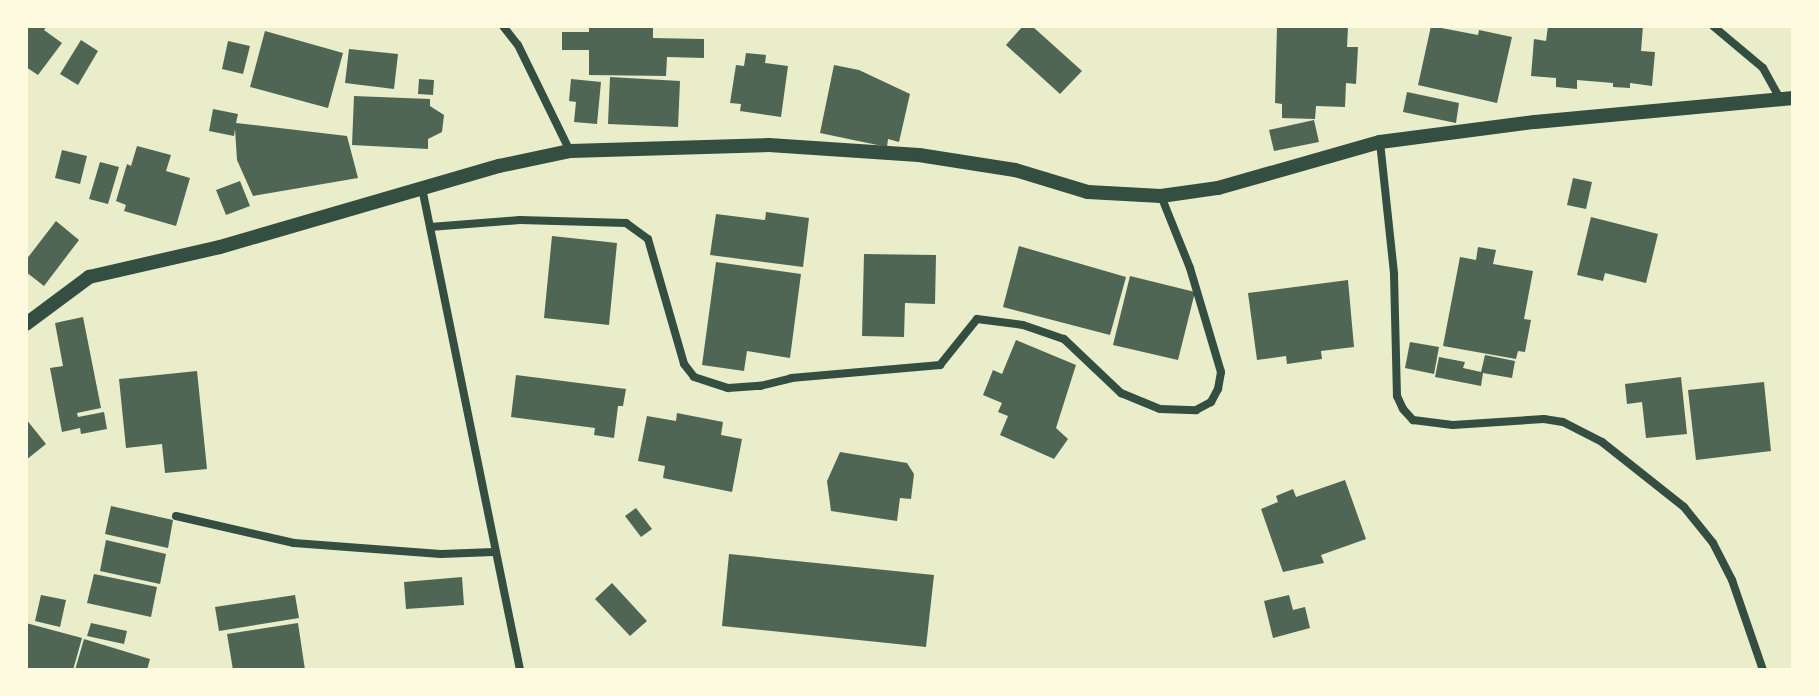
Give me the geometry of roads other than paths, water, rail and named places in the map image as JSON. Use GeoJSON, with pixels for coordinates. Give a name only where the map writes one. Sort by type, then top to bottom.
{"type":"FeatureCollection","features":[{"type":"Feature","properties":{"kind":"street"},"geometry":{"type":"LineString","coordinates":[[503,26],[518,45],[570,151]]}},
{"type":"Feature","properties":{"kind":"street"},"geometry":{"type":"LineString","coordinates":[[1713,26],[1763,68],[1787,99]]}},
{"type":"Feature","properties":{"kind":"street"},"geometry":{"type":"LineString","coordinates":[[26,324],[89,277],[220,247],[499,166],[570,151],[769,145],[919,155],[1015,170],[1088,192],[1161,196],[1218,188],[1380,142],[1535,122],[1787,99]]}},
{"type":"Feature","properties":{"kind":"street"},"geometry":{"type":"LineString","coordinates":[[1380,142],[1392,244],[1397,396],[1403,409],[1413,420],[1453,425],[1544,419],[1563,422],[1602,442],[1684,507],[1713,543],[1732,580],[1763,670]]}},
{"type":"Feature","properties":{"kind":"street"},"geometry":{"type":"LineString","coordinates":[[422,188],[520,670]]}},
{"type":"Feature","properties":{"kind":"street"},"geometry":{"type":"LineString","coordinates":[[430,227],[520,220],[626,223],[648,239],[684,364],[694,377],[728,388],[760,386],[791,378],[940,365],[977,319],[1023,325],[1064,339],[1121,393],[1160,409],[1196,410],[1211,402],[1218,389],[1221,372],[1190,268],[1161,196]]}},
{"type":"Feature","properties":{"kind":"street"},"geometry":{"type":"LineString","coordinates":[[176,516],[294,543],[441,554],[494,552]]}}]}
